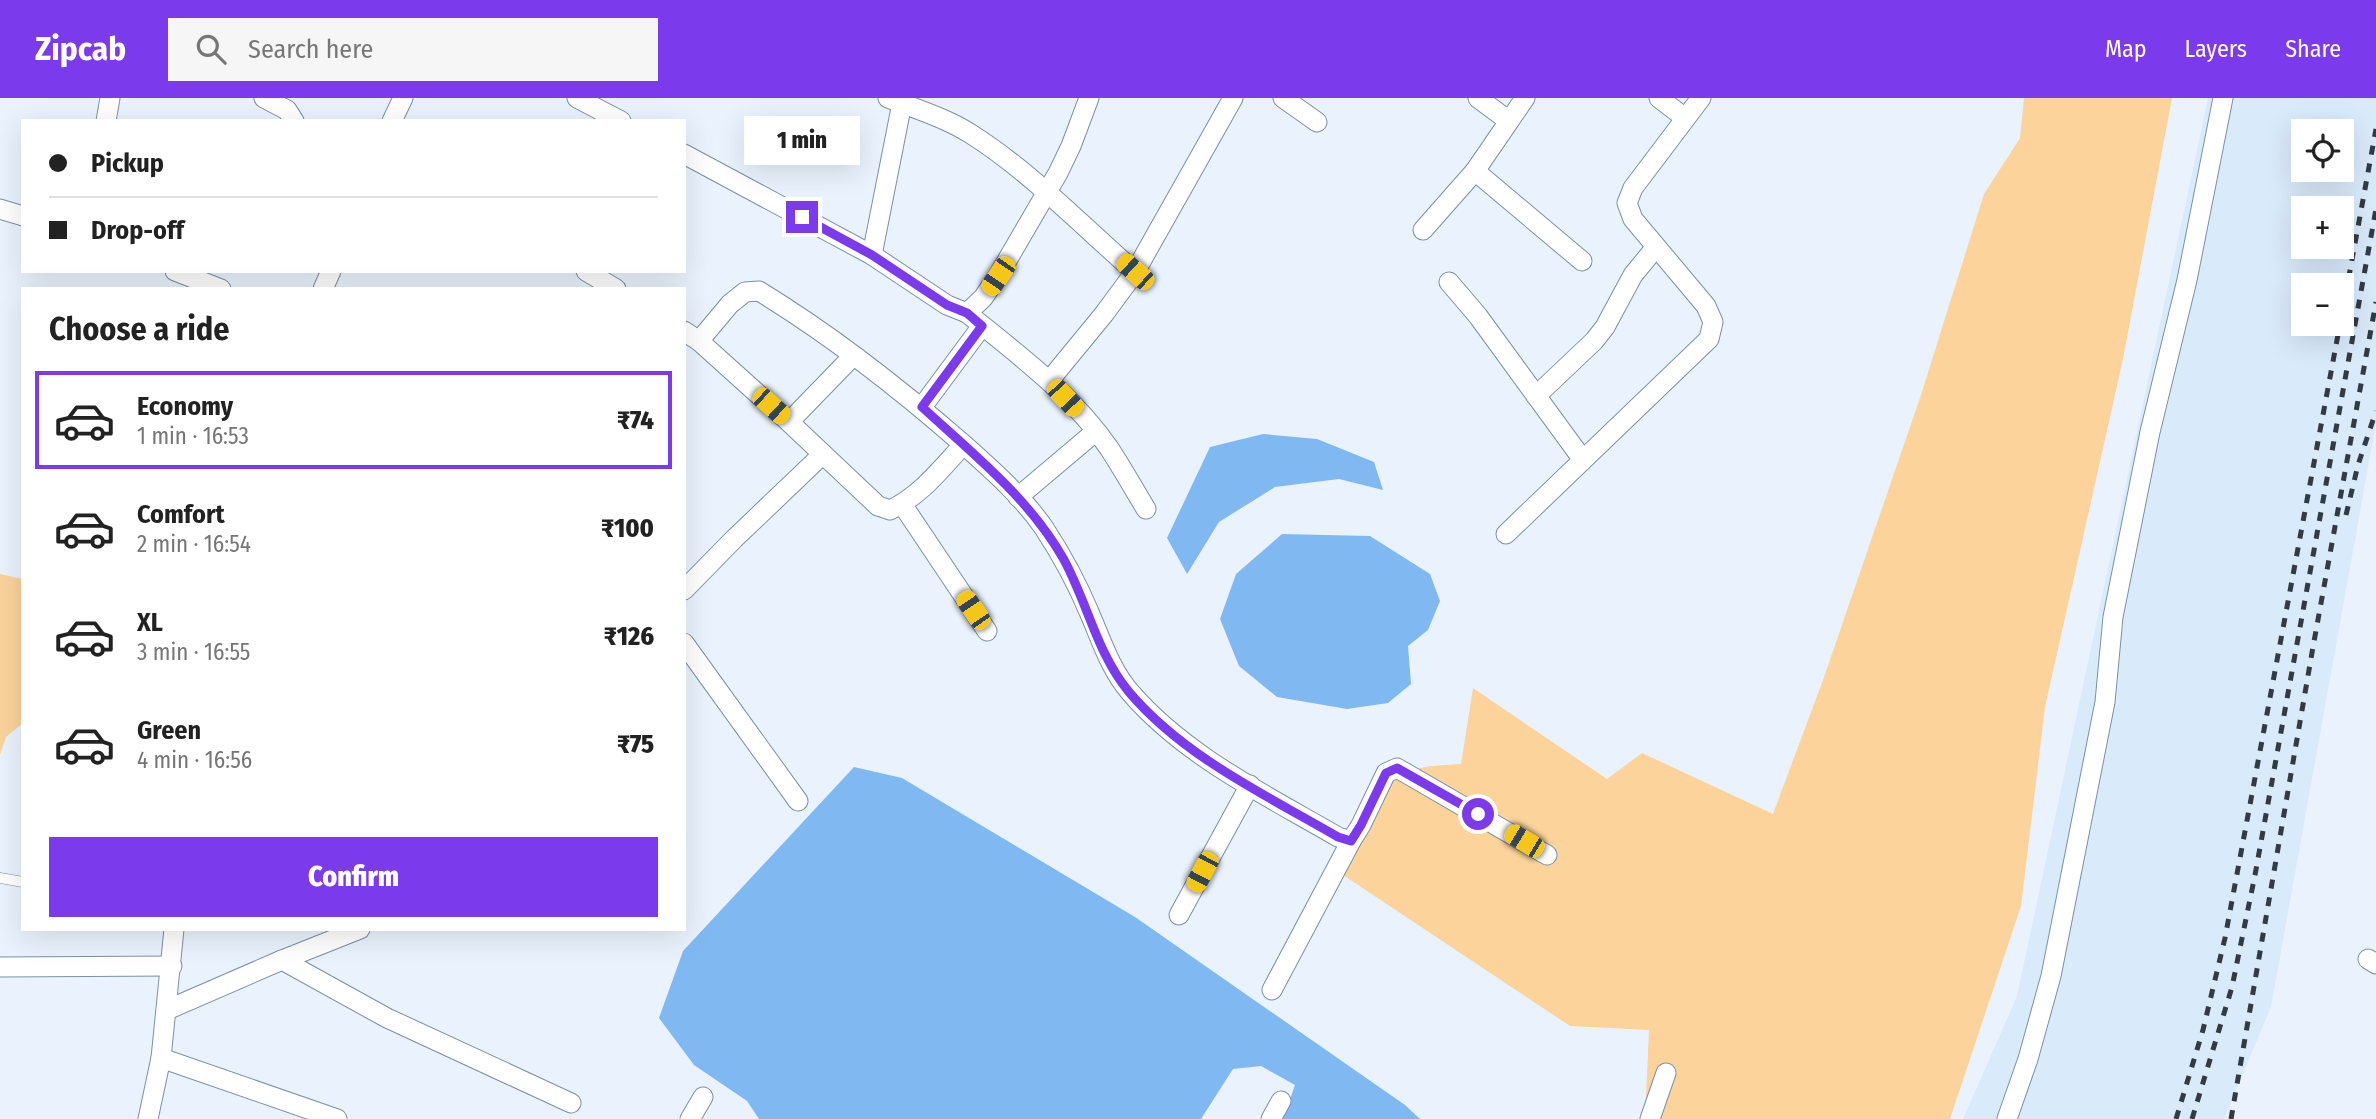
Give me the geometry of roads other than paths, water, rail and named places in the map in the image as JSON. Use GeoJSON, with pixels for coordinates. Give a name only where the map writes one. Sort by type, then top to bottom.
{"type":"FeatureCollection","features":[{"type":"Feature","properties":{"kind":"street"},"geometry":{"type":"LineString","coordinates":[[106,119],[110,98]]}},
{"type":"Feature","properties":{"kind":"street"},"geometry":{"type":"LineString","coordinates":[[264,98],[287,110],[293,119]]}},
{"type":"Feature","properties":{"kind":"street"},"geometry":{"type":"LineString","coordinates":[[393,119],[403,98]]}},
{"type":"Feature","properties":{"kind":"street"},"geometry":{"type":"LineString","coordinates":[[577,98],[617,119]]}},
{"type":"Feature","properties":{"kind":"street"},"geometry":{"type":"LineString","coordinates":[[967,313],[983,298],[998,276],[1046,192],[1071,146],[1089,98]]}},
{"type":"Feature","properties":{"kind":"street"},"geometry":{"type":"LineString","coordinates":[[1049,381],[1135,272],[1233,98]]}},
{"type":"Feature","properties":{"kind":"street"},"geometry":{"type":"LineString","coordinates":[[1283,98],[1317,122]]}},
{"type":"Feature","properties":{"kind":"street"},"geometry":{"type":"LineString","coordinates":[[1478,98],[1509,121]]}},
{"type":"Feature","properties":{"kind":"street"},"geometry":{"type":"LineString","coordinates":[[1423,230],[1475,171],[1525,98]]}},
{"type":"Feature","properties":{"kind":"street"},"geometry":{"type":"LineString","coordinates":[[1659,98],[1685,118]]}},
{"type":"Feature","properties":{"kind":"street"},"geometry":{"type":"LineString","coordinates":[[1506,534],[1709,340],[1713,322],[1706,306],[1633,219],[1627,203],[1633,188],[1701,98]]}},
{"type":"Feature","properties":{"kind":"street"},"geometry":{"type":"LineString","coordinates":[[2007,1119],[2028,1059],[2051,976],[2105,702],[2113,617],[2150,432],[2188,280],[2223,98]]}},
{"type":"Feature","properties":{"kind":"street"},"geometry":{"type":"LineString","coordinates":[[872,255],[898,100],[972,135],[1046,192],[1135,272]]}},
{"type":"Feature","properties":{"kind":"street"},"geometry":{"type":"LineString","coordinates":[[686,155],[872,255],[947,305],[967,313],[1049,381],[1108,447],[1146,509]]}},
{"type":"Feature","properties":{"kind":"street"},"geometry":{"type":"LineString","coordinates":[[1475,171],[1582,261]]}},
{"type":"Feature","properties":{"kind":"street"},"geometry":{"type":"LineString","coordinates":[[0,209],[21,215]]}},
{"type":"Feature","properties":{"kind":"street"},"geometry":{"type":"LineString","coordinates":[[1536,396],[1594,341],[1605,327],[1633,275],[1657,247]]}},
{"type":"Feature","properties":{"kind":"street"},"geometry":{"type":"LineString","coordinates":[[180,273],[217,287]]}},
{"type":"Feature","properties":{"kind":"street"},"geometry":{"type":"LineString","coordinates":[[589,273],[613,287]]}},
{"type":"Feature","properties":{"kind":"street"},"geometry":{"type":"LineString","coordinates":[[1449,282],[1478,316],[1583,460]]}},
{"type":"Feature","properties":{"kind":"street"},"geometry":{"type":"LineString","coordinates":[[963,445],[927,484],[902,504],[890,510],[878,506],[692,336],[745,292],[759,291],[922,407],[995,472],[1042,525],[1064,559],[1107,657],[1128,690],[1155,719],[1185,744],[1250,785],[1338,837],[1351,841]]}},
{"type":"Feature","properties":{"kind":"street"},"geometry":{"type":"LineString","coordinates":[[922,407],[982,326]]}},
{"type":"Feature","properties":{"kind":"street"},"geometry":{"type":"LineString","coordinates":[[789,422],[853,356]]}},
{"type":"Feature","properties":{"kind":"street"},"geometry":{"type":"LineString","coordinates":[[1018,497],[1095,432]]}},
{"type":"Feature","properties":{"kind":"street"},"geometry":{"type":"LineString","coordinates":[[686,588],[823,454]]}},
{"type":"Feature","properties":{"kind":"street"},"geometry":{"type":"LineString","coordinates":[[902,504],[987,631]]}},
{"type":"Feature","properties":{"kind":"street"},"geometry":{"type":"LineString","coordinates":[[686,646],[798,801]]}},
{"type":"Feature","properties":{"kind":"street"},"geometry":{"type":"LineString","coordinates":[[1272,990],[1386,773],[1397,768],[1547,855]]}},
{"type":"Feature","properties":{"kind":"street"},"geometry":{"type":"LineString","coordinates":[[1179,915],[1250,785]]}},
{"type":"Feature","properties":{"kind":"street"},"geometry":{"type":"LineString","coordinates":[[148,1119],[161,1058],[174,931]]}},
{"type":"Feature","properties":{"kind":"street"},"geometry":{"type":"LineString","coordinates":[[167,1010],[355,931]]}},
{"type":"Feature","properties":{"kind":"street"},"geometry":{"type":"LineString","coordinates":[[282,960],[407,1027],[571,1103]]}},
{"type":"Feature","properties":{"kind":"street"},"geometry":{"type":"LineString","coordinates":[[0,967],[172,966]]}},
{"type":"Feature","properties":{"kind":"street"},"geometry":{"type":"LineString","coordinates":[[161,1058],[337,1119]]}},
{"type":"Feature","properties":{"kind":"street"},"geometry":{"type":"LineString","coordinates":[[1650,1119],[1666,1073]]}},
{"type":"Feature","properties":{"kind":"street"},"geometry":{"type":"LineString","coordinates":[[690,1119],[703,1097]]}},
{"type":"Feature","properties":{"kind":"street"},"geometry":{"type":"LineString","coordinates":[[1271,1119],[1281,1101]]}},
{"type":"Feature","properties":{"kind":"lane"},"geometry":{"type":"LineString","coordinates":[[0,878],[21,882]]}},
{"type":"Feature","properties":{"kind":"water"},"geometry":{"type":"Polygon","coordinates":[[[1263,434],[1317,439],[1374,462],[1383,490],[1339,479],[1275,487],[1219,522],[1187,574],[1167,538],[1210,447],[1263,434]]]}},
{"type":"Feature","properties":{"kind":"water"},"geometry":{"type":"Polygon","coordinates":[[[1282,534],[1370,536],[1430,574],[1440,601],[1428,630],[1408,646],[1411,684],[1388,703],[1347,709],[1277,697],[1239,666],[1220,619],[1236,574],[1282,534]]]}},
{"type":"Feature","properties":{"kind":"water"},"geometry":{"type":"Polygon","coordinates":[[[854,767],[902,778],[1135,917],[1405,1105],[1420,1119],[1283,1119],[1295,1085],[1261,1066],[1233,1069],[1201,1119],[759,1119],[747,1101],[694,1065],[659,1018],[683,951],[854,767]]]}},
{"type":"Feature","properties":{"kind":"railway"},"geometry":{"type":"LineString","coordinates":[[2350,273],[2376,129]]}},
{"type":"Feature","properties":{"kind":"railway"},"geometry":{"type":"LineString","coordinates":[[2192,1119],[2232,987],[2255,875],[2376,209]]}},
{"type":"Feature","properties":{"kind":"railway"},"geometry":{"type":"LineString","coordinates":[[2231,1119],[2376,302]]}},
{"type":"Feature","properties":{"kind":"railway"},"geometry":{"type":"LineString","coordinates":[[2176,1119],[2203,1030],[2225,938],[2338,336]]}},
{"type":"Feature","properties":{"kind":"railway"},"geometry":{"type":"LineString","coordinates":[[2346,515],[2358,465],[2376,411]]}}]}
